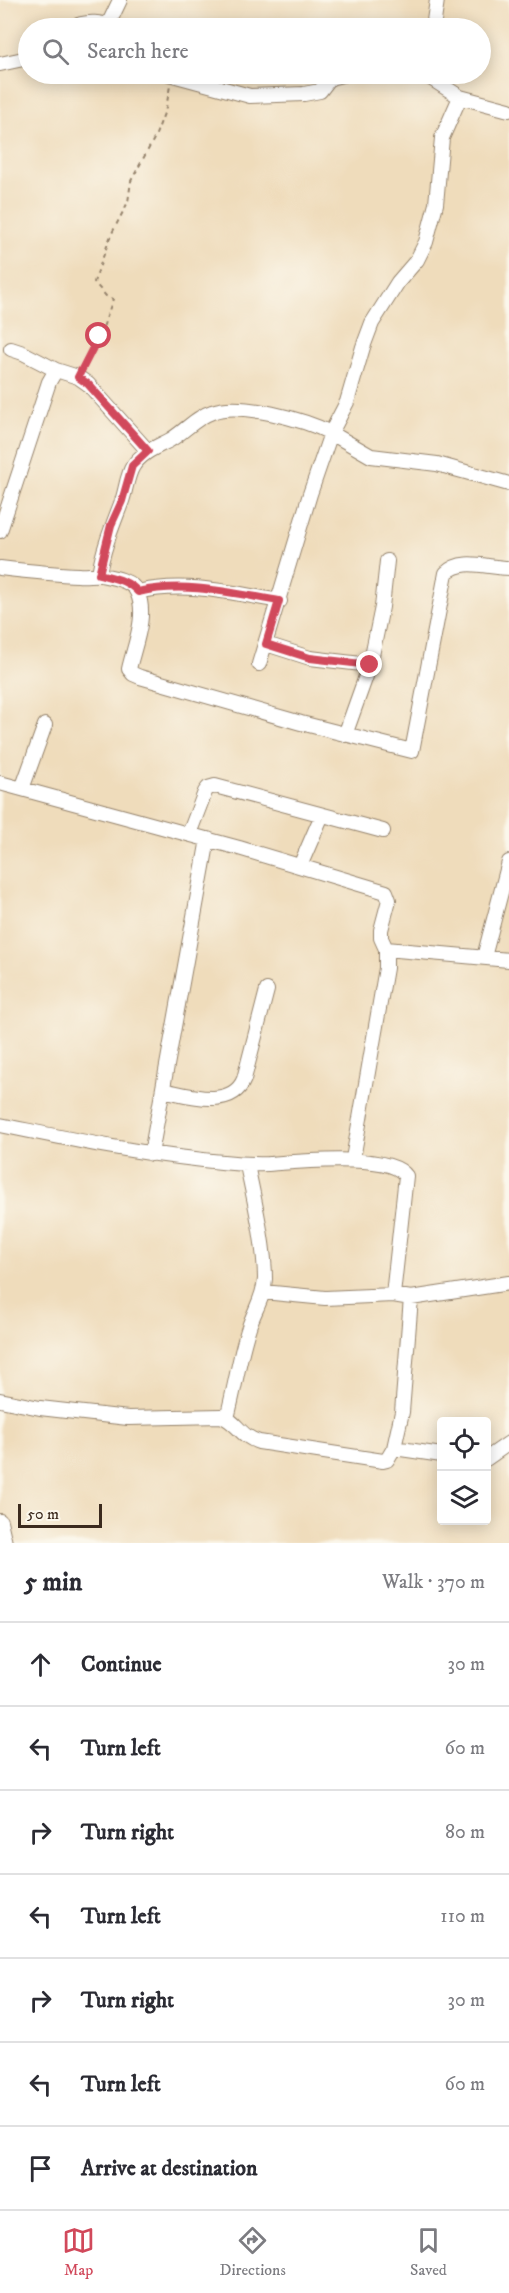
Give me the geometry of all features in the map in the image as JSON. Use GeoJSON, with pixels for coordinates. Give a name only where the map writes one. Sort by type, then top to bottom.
{"type":"FeatureCollection","features":[{"type":"Feature","properties":{"kind":"street"},"geometry":{"type":"LineString","coordinates":[[116,18],[120,0]]}},
{"type":"Feature","properties":{"kind":"street"},"geometry":{"type":"LineString","coordinates":[[434,18],[437,0]]}},
{"type":"Feature","properties":{"kind":"street"},"geometry":{"type":"LineString","coordinates":[[0,64],[18,60]]}},
{"type":"Feature","properties":{"kind":"street"},"geometry":{"type":"LineString","coordinates":[[207,84],[250,96],[304,94],[320,91],[325,84]]}},
{"type":"Feature","properties":{"kind":"street"},"geometry":{"type":"LineString","coordinates":[[440,84],[460,97],[509,110]]}},
{"type":"Feature","properties":{"kind":"street"},"geometry":{"type":"LineString","coordinates":[[260,664],[310,494],[331,433],[347,402],[372,323],[398,282],[417,260],[426,242],[436,204],[442,138],[460,97]]}},
{"type":"Feature","properties":{"kind":"street"},"geometry":{"type":"LineString","coordinates":[[11,349],[24,353],[56,370],[78,377],[88,384],[148,451]]}},
{"type":"Feature","properties":{"kind":"street"},"geometry":{"type":"LineString","coordinates":[[0,531],[49,382],[56,370]]}},
{"type":"Feature","properties":{"kind":"street"},"geometry":{"type":"LineString","coordinates":[[99,574],[111,525],[122,501],[132,466],[148,451],[173,438],[211,412],[231,407],[299,421],[331,433],[371,456],[437,464],[509,484]]}},
{"type":"Feature","properties":{"kind":"street"},"geometry":{"type":"LineString","coordinates":[[345,735],[370,665],[382,607],[387,561]]}},
{"type":"Feature","properties":{"kind":"street"},"geometry":{"type":"LineString","coordinates":[[0,568],[73,575],[99,574],[125,581],[133,586],[138,592],[141,607],[139,628],[129,669],[133,674],[345,735],[412,751],[446,573],[454,565],[466,564],[509,568]]}},
{"type":"Feature","properties":{"kind":"street"},"geometry":{"type":"LineString","coordinates":[[138,592],[184,586],[279,601]]}},
{"type":"Feature","properties":{"kind":"street"},"geometry":{"type":"LineString","coordinates":[[266,644],[310,658],[370,665]]}},
{"type":"Feature","properties":{"kind":"street"},"geometry":{"type":"LineString","coordinates":[[22,789],[45,725]]}},
{"type":"Feature","properties":{"kind":"street"},"geometry":{"type":"LineString","coordinates":[[0,783],[208,839],[386,892],[388,900],[381,930],[381,938],[386,950],[386,968],[353,1159]]}},
{"type":"Feature","properties":{"kind":"street"},"geometry":{"type":"LineString","coordinates":[[189,834],[205,792],[211,786],[383,831]]}},
{"type":"Feature","properties":{"kind":"street"},"geometry":{"type":"LineString","coordinates":[[300,866],[322,815]]}},
{"type":"Feature","properties":{"kind":"street"},"geometry":{"type":"LineString","coordinates":[[151,1154],[208,839]]}},
{"type":"Feature","properties":{"kind":"street"},"geometry":{"type":"LineString","coordinates":[[484,957],[509,862]]}},
{"type":"Feature","properties":{"kind":"street"},"geometry":{"type":"LineString","coordinates":[[386,950],[509,960]]}},
{"type":"Feature","properties":{"kind":"street"},"geometry":{"type":"LineString","coordinates":[[163,1090],[207,1097],[229,1096],[236,1092],[244,1079],[267,990]]}},
{"type":"Feature","properties":{"kind":"street"},"geometry":{"type":"LineString","coordinates":[[0,1125],[151,1154],[247,1165],[353,1159],[395,1167],[403,1171],[406,1176],[393,1294]]}},
{"type":"Feature","properties":{"kind":"street"},"geometry":{"type":"LineString","coordinates":[[227,1418],[246,1335],[263,1292],[265,1278],[257,1210],[247,1165]]}},
{"type":"Feature","properties":{"kind":"street"},"geometry":{"type":"LineString","coordinates":[[263,1292],[325,1298],[393,1294],[411,1298],[509,1283]]}},
{"type":"Feature","properties":{"kind":"street"},"geometry":{"type":"LineString","coordinates":[[0,1400],[40,1408],[128,1418],[221,1416],[227,1418],[242,1435],[259,1442],[383,1461],[387,1460],[394,1448],[402,1412],[411,1298]]}},
{"type":"Feature","properties":{"kind":"street"},"geometry":{"type":"LineString","coordinates":[[491,1456],[509,1443]]}},
{"type":"Feature","properties":{"kind":"street"},"geometry":{"type":"LineString","coordinates":[[394,1448],[437,1454]]}},
{"type":"Feature","properties":{"kind":"street"},"geometry":{"type":"LineString","coordinates":[[0,1521],[5,1543]]}},
{"type":"Feature","properties":{"kind":"path"},"geometry":{"type":"LineString","coordinates":[[78,377],[99,336],[113,299],[106,297],[94,282],[96,274],[111,235],[128,202],[131,181],[155,137],[166,108],[170,84]]}},
{"type":"Feature","properties":{"kind":"route"},"geometry":{"type":"LineString","coordinates":[[99,336],[78,377],[88,384],[148,451],[132,466],[122,501],[111,525],[100,562],[99,574],[125,581],[138,592],[184,586],[279,601],[266,644],[310,658],[370,665]]}}]}
